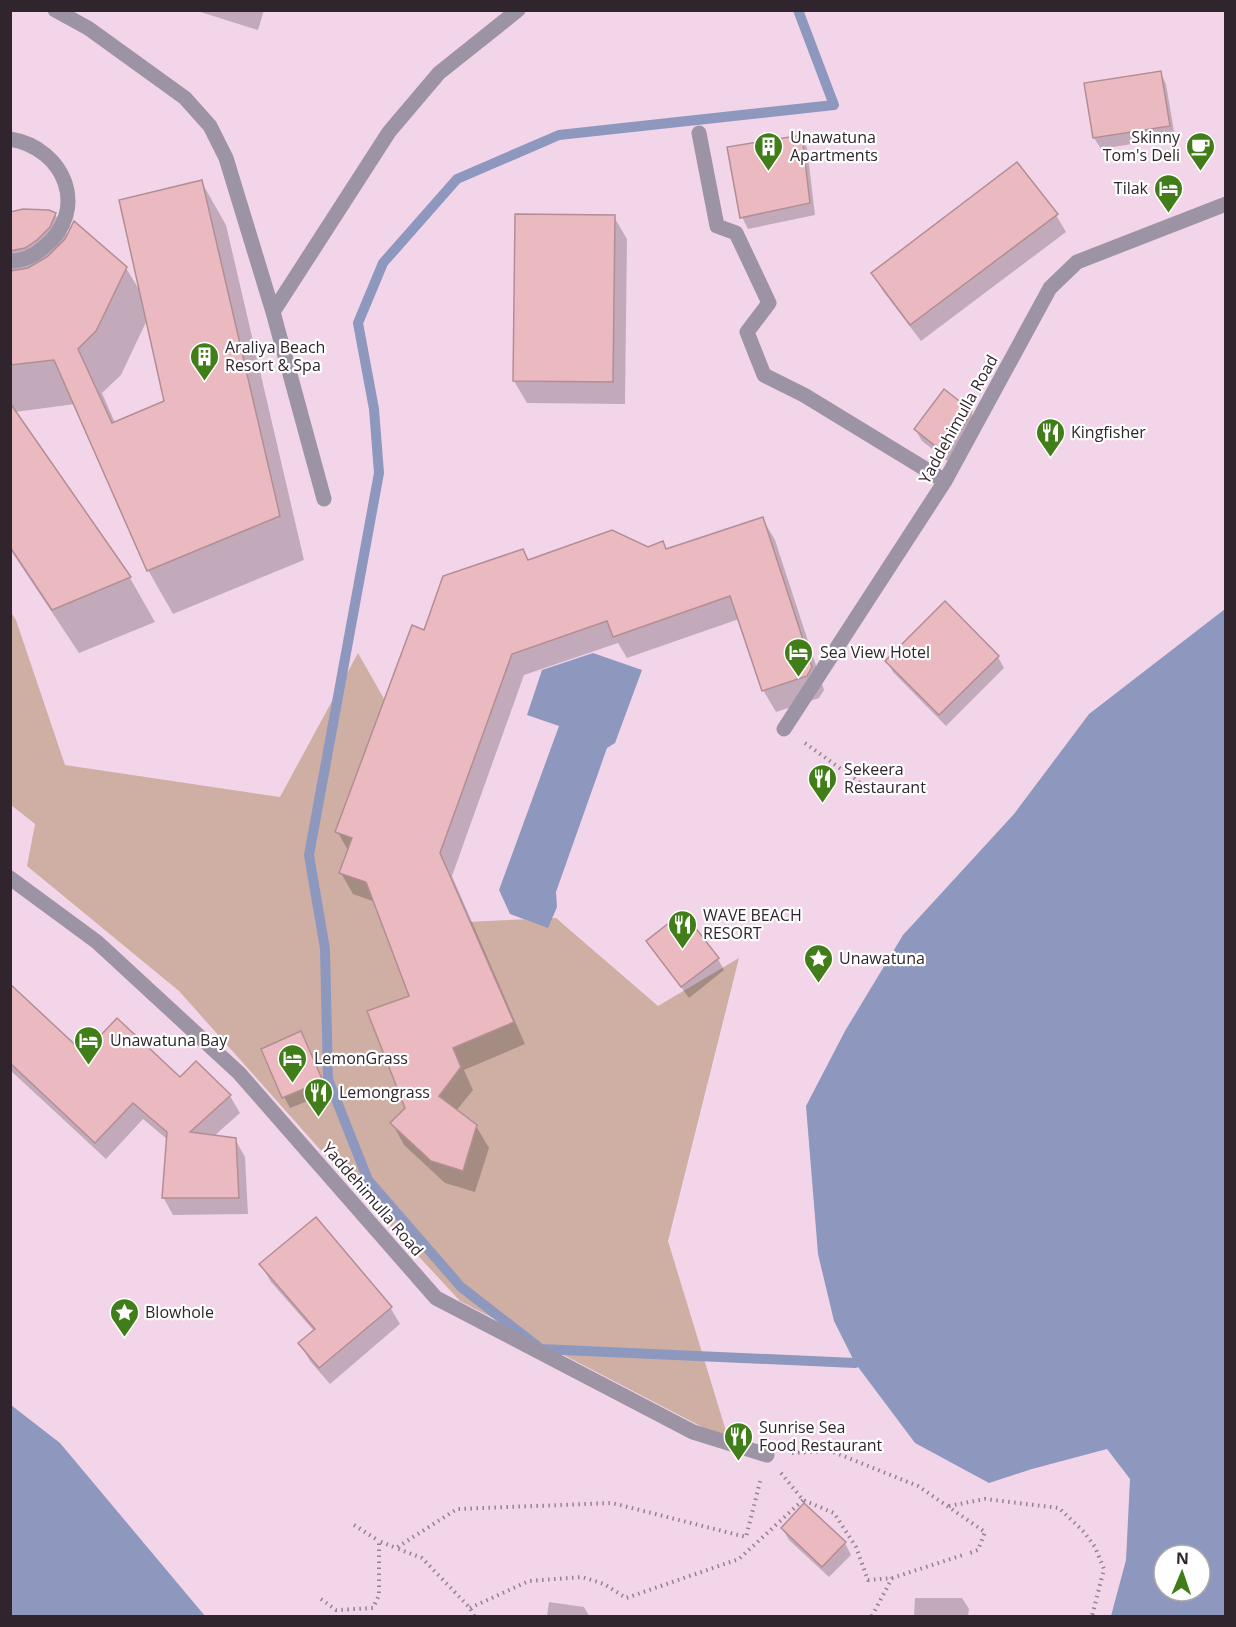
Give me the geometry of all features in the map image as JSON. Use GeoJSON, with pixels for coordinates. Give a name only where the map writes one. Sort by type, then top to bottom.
{"type":"FeatureCollection","features":[{"type":"Feature","properties":{"kind":"street"},"geometry":{"type":"LineString","coordinates":[[55,10],[88,28],[185,98],[210,126],[226,158],[273,312],[324,499]]}},
{"type":"Feature","properties":{"kind":"street"},"geometry":{"type":"LineString","coordinates":[[273,312],[389,132],[439,73],[518,10]]}},
{"type":"Feature","properties":{"kind":"street"},"geometry":{"type":"LineString","coordinates":[[699,133],[717,226],[736,233],[770,303],[747,332],[764,375],[804,395],[945,481]]}},
{"type":"Feature","properties":{"kind":"street"},"geometry":{"type":"LineString","coordinates":[[10,139],[26,141],[44,151],[57,165],[65,184],[68,204],[63,224],[52,241],[36,254],[10,261]]}},
{"type":"Feature","properties":{"kind":"street","name":"Yaddehimulla Road"},"geometry":{"type":"LineString","coordinates":[[784,729],[945,481],[1050,288],[1077,262],[1226,204]]}},
{"type":"Feature","properties":{"kind":"street","name":"Yaddehimulla Road"},"geometry":{"type":"LineString","coordinates":[[10,878],[98,942],[238,1073],[436,1298],[693,1432],[767,1455]]}},
{"type":"Feature","properties":{"kind":"path"},"geometry":{"type":"LineString","coordinates":[[784,729],[863,785]]}},
{"type":"Feature","properties":{"kind":"path"},"geometry":{"type":"LineString","coordinates":[[831,1451],[918,1486],[985,1532],[978,1550],[892,1578],[868,1580],[856,1547],[834,1513],[803,1500],[767,1455],[831,1451]]}},
{"type":"Feature","properties":{"kind":"path"},"geometry":{"type":"LineString","coordinates":[[396,1548],[457,1509],[612,1503],[746,1537],[767,1455]]}},
{"type":"Feature","properties":{"kind":"path"},"geometry":{"type":"LineString","coordinates":[[948,1506],[985,1498],[1059,1508],[1084,1532],[1095,1547],[1104,1569],[1092,1617]]}},
{"type":"Feature","properties":{"kind":"path"},"geometry":{"type":"LineString","coordinates":[[470,1608],[529,1581],[582,1577],[604,1584],[626,1598],[739,1559],[803,1500]]}},
{"type":"Feature","properties":{"kind":"path"},"geometry":{"type":"LineString","coordinates":[[354,1525],[379,1541],[422,1558],[470,1608],[474,1617]]}},
{"type":"Feature","properties":{"kind":"path"},"geometry":{"type":"LineString","coordinates":[[321,1599],[336,1610],[373,1608],[379,1595],[379,1541]]}},
{"type":"Feature","properties":{"kind":"path"},"geometry":{"type":"LineString","coordinates":[[872,1617],[892,1578]]}},
{"type":"Feature","properties":{"kind":"shaded area"},"geometry":{"type":"Polygon","coordinates":[[[10,611],[16,620],[65,765],[280,797],[358,653],[400,727],[419,924],[556,918],[658,1006],[739,958],[668,1241],[729,1441],[460,1301],[333,1164],[179,991],[27,866],[35,824],[11,805],[10,611]]]}},
{"type":"Feature","properties":{"kind":"water"},"geometry":{"type":"Polygon","coordinates":[[[1225,609],[1225,1616],[1111,1616],[1126,1560],[1130,1479],[1107,1449],[989,1483],[915,1443],[855,1363],[834,1321],[818,1254],[806,1106],[845,1031],[903,935],[1014,814],[1089,714],[1225,609]]]}},
{"type":"Feature","properties":{"kind":"water"},"geometry":{"type":"Polygon","coordinates":[[[593,653],[642,670],[615,743],[607,748],[556,892],[557,907],[548,928],[510,914],[499,890],[559,726],[527,715],[542,670],[593,653]]]}},
{"type":"Feature","properties":{"kind":"water"},"geometry":{"type":"Polygon","coordinates":[[[11,1405],[60,1443],[205,1616],[11,1616],[11,1405]]]}},
{"type":"Feature","properties":{"kind":"building"},"geometry":{"type":"Polygon","coordinates":[[[1161,71],[1170,126],[1093,138],[1084,83],[1161,71]]]}},
{"type":"Feature","properties":{"kind":"building","name":"Unawatuna Apartments"},"geometry":{"type":"Polygon","coordinates":[[[802,135],[810,203],[740,218],[727,147],[802,135]]]}},
{"type":"Feature","properties":{"kind":"building"},"geometry":{"type":"Polygon","coordinates":[[[1017,162],[1058,214],[910,325],[871,273],[1017,162]]]}},
{"type":"Feature","properties":{"kind":"building","name":"Araliya Beach Resort & Spa"},"geometry":{"type":"Polygon","coordinates":[[[202,180],[280,516],[147,571],[54,360],[10,365],[10,271],[28,268],[47,257],[65,239],[74,221],[127,267],[96,331],[78,349],[112,423],[164,401],[119,200],[202,180]]]}},
{"type":"Feature","properties":{"kind":"building"},"geometry":{"type":"Polygon","coordinates":[[[23,209],[49,210],[56,213],[50,227],[37,240],[25,248],[10,251],[10,212],[23,209]]]}},
{"type":"Feature","properties":{"kind":"building"},"geometry":{"type":"Polygon","coordinates":[[[515,214],[615,215],[613,382],[513,381],[515,214]]]}},
{"type":"Feature","properties":{"kind":"building"},"geometry":{"type":"Polygon","coordinates":[[[944,389],[972,411],[963,427],[943,452],[914,429],[944,389]]]}},
{"type":"Feature","properties":{"kind":"building"},"geometry":{"type":"Polygon","coordinates":[[[10,403],[131,577],[52,610],[10,547],[10,403]]]}},
{"type":"Feature","properties":{"kind":"building"},"geometry":{"type":"Polygon","coordinates":[[[763,517],[812,667],[807,676],[762,691],[730,596],[613,637],[607,621],[512,654],[440,853],[514,1022],[453,1048],[461,1067],[439,1096],[477,1125],[463,1171],[431,1161],[390,1123],[405,1108],[367,1011],[409,996],[366,882],[339,873],[352,838],[335,832],[412,625],[424,630],[443,576],[523,549],[528,560],[612,530],[648,547],[663,541],[666,549],[763,517]]]}},
{"type":"Feature","properties":{"kind":"building"},"geometry":{"type":"Polygon","coordinates":[[[945,601],[999,656],[939,715],[885,661],[945,601]]]}},
{"type":"Feature","properties":{"kind":"building","name":"WAVE BEACH RESORT"},"geometry":{"type":"Polygon","coordinates":[[[683,912],[719,958],[681,987],[646,941],[683,912]]]}},
{"type":"Feature","properties":{"kind":"building"},"geometry":{"type":"Polygon","coordinates":[[[10,984],[84,1053],[117,1018],[180,1077],[196,1061],[231,1095],[190,1132],[236,1138],[239,1198],[162,1198],[167,1132],[133,1103],[95,1143],[10,1063],[10,984]]]}},
{"type":"Feature","properties":{"kind":"building"},"geometry":{"type":"Polygon","coordinates":[[[301,1031],[323,1081],[282,1098],[261,1049],[301,1031]]]}},
{"type":"Feature","properties":{"kind":"building"},"geometry":{"type":"Polygon","coordinates":[[[316,1217],[392,1307],[319,1368],[298,1343],[315,1329],[259,1264],[316,1217]]]}},
{"type":"Feature","properties":{"kind":"building"},"geometry":{"type":"Polygon","coordinates":[[[804,1503],[846,1542],[822,1567],[781,1528],[804,1503]]]}},
{"type":"Feature","properties":{"kind":"waterway"},"geometry":{"type":"LineString","coordinates":[[798,10],[834,105],[559,135],[457,179],[383,263],[358,323],[374,409],[379,473],[309,855],[325,949],[328,1079],[368,1180],[461,1287],[541,1349],[855,1363]]}},
{"type":"Feature","properties":{"kind":"place","name":"Unawatuna Apartments"},"geometry":{"type":"Point","coordinates":[769,172]}},
{"type":"Feature","properties":{"kind":"place","name":"Skinny Tom's Deli"},"geometry":{"type":"Point","coordinates":[1201,172]}},
{"type":"Feature","properties":{"kind":"place","name":"Tilak"},"geometry":{"type":"Point","coordinates":[1169,214]}},
{"type":"Feature","properties":{"kind":"place","name":"Araliya Beach Resort & Spa"},"geometry":{"type":"Point","coordinates":[204,382]}},
{"type":"Feature","properties":{"kind":"place","name":"Kingfisher"},"geometry":{"type":"Point","coordinates":[1050,458]}},
{"type":"Feature","properties":{"kind":"place","name":"Sea View Hotel"},"geometry":{"type":"Point","coordinates":[799,678]}},
{"type":"Feature","properties":{"kind":"place","name":"Sekeera Restaurant"},"geometry":{"type":"Point","coordinates":[823,804]}},
{"type":"Feature","properties":{"kind":"place","name":"WAVE BEACH RESORT"},"geometry":{"type":"Point","coordinates":[682,950]}},
{"type":"Feature","properties":{"kind":"place","name":"Unawatuna"},"geometry":{"type":"Point","coordinates":[818,984]}},
{"type":"Feature","properties":{"kind":"place","name":"Unawatuna Bay"},"geometry":{"type":"Point","coordinates":[89,1066]}},
{"type":"Feature","properties":{"kind":"place","name":"LemonGrass"},"geometry":{"type":"Point","coordinates":[293,1084]}},
{"type":"Feature","properties":{"kind":"place","name":"Lemongrass"},"geometry":{"type":"Point","coordinates":[318,1118]}},
{"type":"Feature","properties":{"kind":"place","name":"Blowhole"},"geometry":{"type":"Point","coordinates":[124,1338]}},
{"type":"Feature","properties":{"kind":"place","name":"Sunrise Sea Food Restaurant"},"geometry":{"type":"Point","coordinates":[738,1462]}}]}
